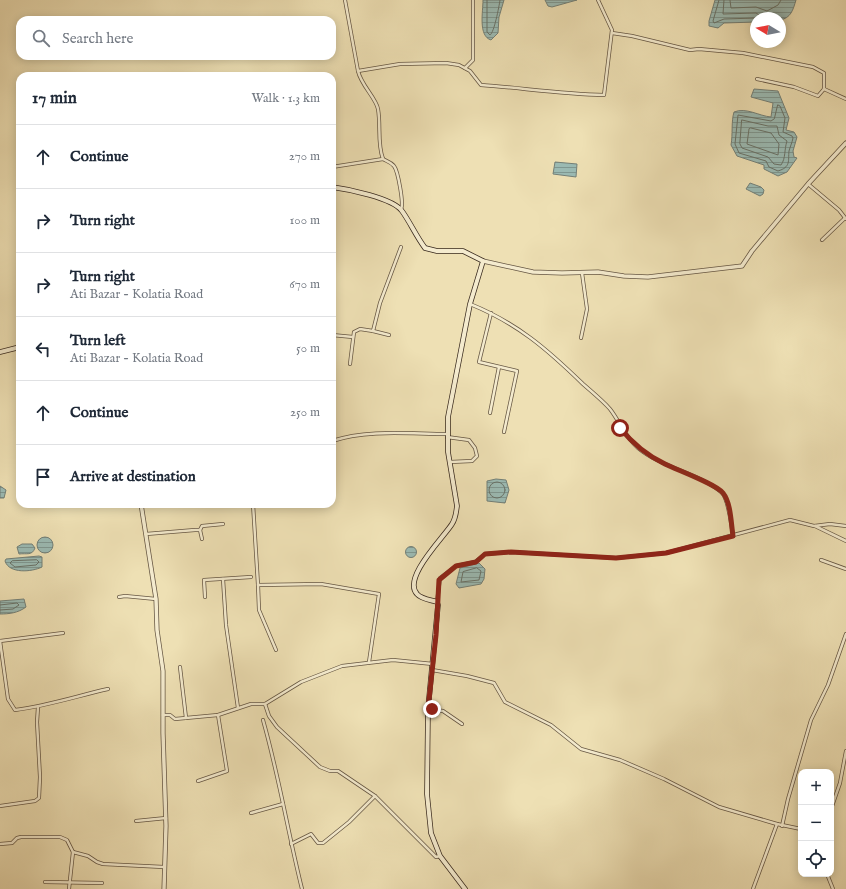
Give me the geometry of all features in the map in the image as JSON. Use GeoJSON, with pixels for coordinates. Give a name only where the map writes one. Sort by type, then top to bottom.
{"type":"FeatureCollection","features":[{"type":"Feature","properties":{"kind":"main road"},"geometry":{"type":"LineString","coordinates":[[336,188],[357,191],[401,209],[425,248],[436,251],[463,251],[483,261],[470,302],[451,401],[447,435],[449,462],[457,506],[456,515],[453,523],[425,559],[414,580],[417,594],[423,598],[437,602],[436,635],[428,709],[427,794],[431,833],[440,856],[465,889]]}},
{"type":"Feature","properties":{"kind":"main road"},"geometry":{"type":"LineString","coordinates":[[0,352],[16,348]]}},
{"type":"Feature","properties":{"kind":"street"},"geometry":{"type":"LineString","coordinates":[[344,0],[358,71],[364,87],[378,108],[379,142],[383,159]]}},
{"type":"Feature","properties":{"kind":"street"},"geometry":{"type":"LineString","coordinates":[[464,68],[473,60],[473,0]]}},
{"type":"Feature","properties":{"kind":"street"},"geometry":{"type":"LineString","coordinates":[[358,71],[400,64],[446,63],[459,65],[470,71],[481,85],[541,90],[562,94],[604,96],[612,33],[598,0]]}},
{"type":"Feature","properties":{"kind":"street"},"geometry":{"type":"LineString","coordinates":[[612,33],[632,36],[690,50],[699,49],[743,53],[814,67],[824,73],[824,89],[818,96],[794,86],[757,79]]}},
{"type":"Feature","properties":{"kind":"street"},"geometry":{"type":"LineString","coordinates":[[824,89],[846,99]]}},
{"type":"Feature","properties":{"kind":"street"},"geometry":{"type":"LineString","coordinates":[[483,261],[533,272],[598,272],[624,276],[648,277],[742,266],[752,251],[808,184],[846,144]]}},
{"type":"Feature","properties":{"kind":"street"},"geometry":{"type":"LineString","coordinates":[[336,166],[383,159],[391,163],[395,169],[403,203],[401,209]]}},
{"type":"Feature","properties":{"kind":"street"},"geometry":{"type":"LineString","coordinates":[[808,184],[839,210],[846,219],[822,240]]}},
{"type":"Feature","properties":{"kind":"street"},"geometry":{"type":"LineString","coordinates":[[373,331],[380,303],[402,247]]}},
{"type":"Feature","properties":{"kind":"street"},"geometry":{"type":"LineString","coordinates":[[581,338],[587,309],[582,273]]}},
{"type":"Feature","properties":{"kind":"street"},"geometry":{"type":"LineString","coordinates":[[470,302],[533,338],[559,360],[609,409],[620,428],[640,449],[666,465],[682,470],[723,492],[733,536]]}},
{"type":"Feature","properties":{"kind":"street"},"geometry":{"type":"LineString","coordinates":[[491,313],[480,362],[517,371],[504,432]]}},
{"type":"Feature","properties":{"kind":"street"},"geometry":{"type":"LineString","coordinates":[[350,364],[353,337],[356,330],[373,331],[389,335]]}},
{"type":"Feature","properties":{"kind":"street"},"geometry":{"type":"LineString","coordinates":[[336,335],[353,337]]}},
{"type":"Feature","properties":{"kind":"street"},"geometry":{"type":"LineString","coordinates":[[490,413],[499,367]]}},
{"type":"Feature","properties":{"kind":"street"},"geometry":{"type":"LineString","coordinates":[[336,440],[376,434],[447,435],[469,440],[475,448],[476,456],[472,460],[449,462]]}},
{"type":"Feature","properties":{"kind":"street"},"geometry":{"type":"LineString","coordinates":[[142,508],[156,599],[157,630],[163,671],[166,818],[164,889]]}},
{"type":"Feature","properties":{"kind":"street"},"geometry":{"type":"LineString","coordinates":[[253,508],[259,610],[276,650]]}},
{"type":"Feature","properties":{"kind":"street"},"geometry":{"type":"LineString","coordinates":[[437,602],[440,578],[456,566],[476,562],[485,554],[511,552],[616,558],[666,553],[790,520],[814,526],[846,541]]}},
{"type":"Feature","properties":{"kind":"street"},"geometry":{"type":"LineString","coordinates":[[146,534],[200,530],[202,526],[223,524]]}},
{"type":"Feature","properties":{"kind":"street"},"geometry":{"type":"LineString","coordinates":[[814,526],[830,524],[846,526]]}},
{"type":"Feature","properties":{"kind":"street"},"geometry":{"type":"LineString","coordinates":[[200,530],[202,539]]}},
{"type":"Feature","properties":{"kind":"street"},"geometry":{"type":"LineString","coordinates":[[821,560],[846,569]]}},
{"type":"Feature","properties":{"kind":"street"},"geometry":{"type":"LineString","coordinates":[[205,597],[204,580],[251,577]]}},
{"type":"Feature","properties":{"kind":"street"},"geometry":{"type":"LineString","coordinates":[[223,579],[226,625],[238,708]]}},
{"type":"Feature","properties":{"kind":"street"},"geometry":{"type":"LineString","coordinates":[[258,585],[321,584],[379,594],[369,662]]}},
{"type":"Feature","properties":{"kind":"street"},"geometry":{"type":"LineString","coordinates":[[119,597],[125,596],[156,599]]}},
{"type":"Feature","properties":{"kind":"street"},"geometry":{"type":"LineString","coordinates":[[63,633],[0,641],[6,685],[10,702],[15,710],[38,707],[59,700],[108,689]]}},
{"type":"Feature","properties":{"kind":"street"},"geometry":{"type":"LineString","coordinates":[[782,826],[788,799],[811,720],[828,685],[846,634]]}},
{"type":"Feature","properties":{"kind":"street"},"geometry":{"type":"LineString","coordinates":[[163,715],[170,716],[175,719],[218,715],[251,704],[265,704],[301,682],[342,666],[393,660],[433,664]]}},
{"type":"Feature","properties":{"kind":"street"},"geometry":{"type":"LineString","coordinates":[[180,667],[186,718]]}},
{"type":"Feature","properties":{"kind":"street"},"geometry":{"type":"LineString","coordinates":[[432,670],[467,676],[494,683],[505,702],[551,725],[581,749],[620,760],[664,779],[719,807],[782,826],[798,829]]}},
{"type":"Feature","properties":{"kind":"street"},"geometry":{"type":"LineString","coordinates":[[265,704],[269,716],[278,727],[320,767],[330,771],[338,771],[375,796],[436,857],[440,856]]}},
{"type":"Feature","properties":{"kind":"street"},"geometry":{"type":"LineString","coordinates":[[0,806],[35,801],[39,798],[40,754],[37,722],[38,707]]}},
{"type":"Feature","properties":{"kind":"street"},"geometry":{"type":"LineString","coordinates":[[428,709],[443,711],[462,724]]}},
{"type":"Feature","properties":{"kind":"street"},"geometry":{"type":"LineString","coordinates":[[198,781],[227,771],[218,715]]}},
{"type":"Feature","properties":{"kind":"street"},"geometry":{"type":"LineString","coordinates":[[263,720],[275,759],[291,844],[302,889]]}},
{"type":"Feature","properties":{"kind":"street"},"geometry":{"type":"LineString","coordinates":[[832,805],[840,783],[846,751]]}},
{"type":"Feature","properties":{"kind":"street"},"geometry":{"type":"LineString","coordinates":[[291,844],[310,834],[318,843],[323,843],[350,822],[375,796]]}},
{"type":"Feature","properties":{"kind":"street"},"geometry":{"type":"LineString","coordinates":[[251,814],[283,804]]}},
{"type":"Feature","properties":{"kind":"street"},"geometry":{"type":"LineString","coordinates":[[136,821],[166,818]]}},
{"type":"Feature","properties":{"kind":"street"},"geometry":{"type":"LineString","coordinates":[[753,889],[777,824]]}},
{"type":"Feature","properties":{"kind":"street"},"geometry":{"type":"LineString","coordinates":[[0,844],[12,843],[17,838],[21,837],[60,837],[67,840],[73,852],[69,889]]}},
{"type":"Feature","properties":{"kind":"street"},"geometry":{"type":"LineString","coordinates":[[73,852],[88,856],[97,862],[104,864],[164,868]]}},
{"type":"Feature","properties":{"kind":"street"},"geometry":{"type":"LineString","coordinates":[[828,877],[833,889]]}},
{"type":"Feature","properties":{"kind":"street"},"geometry":{"type":"LineString","coordinates":[[45,882],[102,883]]}},
{"type":"Feature","properties":{"kind":"water"},"geometry":{"type":"Polygon","coordinates":[[[483,0],[504,0],[499,17],[498,33],[491,40],[484,34],[483,29],[483,0]]]}},
{"type":"Feature","properties":{"kind":"water"},"geometry":{"type":"Polygon","coordinates":[[[545,0],[577,0],[552,7],[548,6],[545,0]]]}},
{"type":"Feature","properties":{"kind":"water"},"geometry":{"type":"Polygon","coordinates":[[[715,0],[796,0],[791,13],[786,18],[786,12],[750,12],[750,22],[724,23],[718,28],[709,26],[715,0]]]}},
{"type":"Feature","properties":{"kind":"water"},"geometry":{"type":"Polygon","coordinates":[[[754,89],[778,91],[789,118],[786,130],[794,132],[797,137],[793,151],[794,157],[797,158],[787,172],[778,176],[764,169],[764,165],[737,156],[731,145],[734,112],[748,111],[771,117],[773,103],[751,97],[754,89]]]}},
{"type":"Feature","properties":{"kind":"water"},"geometry":{"type":"Polygon","coordinates":[[[555,162],[577,164],[576,177],[553,174],[555,162]]]}},
{"type":"Feature","properties":{"kind":"water"},"geometry":{"type":"Polygon","coordinates":[[[750,183],[761,187],[764,190],[763,194],[760,196],[746,189],[750,183]]]}},
{"type":"Feature","properties":{"kind":"water"},"geometry":{"type":"Polygon","coordinates":[[[496,479],[506,480],[509,490],[505,503],[487,501],[487,481],[496,479]]]}},
{"type":"Feature","properties":{"kind":"water"},"geometry":{"type":"Polygon","coordinates":[[[0,486],[6,490],[4,498],[0,498],[0,486]]]}},
{"type":"Feature","properties":{"kind":"water"},"geometry":{"type":"Polygon","coordinates":[[[42,537],[48,537],[53,542],[51,551],[48,553],[42,553],[37,548],[37,542],[42,537]]]}},
{"type":"Feature","properties":{"kind":"water"},"geometry":{"type":"Polygon","coordinates":[[[22,544],[32,544],[35,548],[34,551],[29,554],[19,554],[17,547],[22,544]]]}},
{"type":"Feature","properties":{"kind":"water"},"geometry":{"type":"Polygon","coordinates":[[[411,546],[415,548],[417,552],[415,556],[411,558],[407,556],[405,552],[407,548],[411,546]]]}},
{"type":"Feature","properties":{"kind":"water"},"geometry":{"type":"Polygon","coordinates":[[[42,557],[42,567],[27,571],[11,568],[5,561],[6,559],[42,557]]]}},
{"type":"Feature","properties":{"kind":"water"},"geometry":{"type":"Polygon","coordinates":[[[479,563],[485,569],[484,579],[481,584],[459,588],[456,584],[460,568],[479,563]]]}},
{"type":"Feature","properties":{"kind":"water"},"geometry":{"type":"Polygon","coordinates":[[[24,599],[26,607],[20,611],[0,614],[0,601],[24,599]]]}},
{"type":"Feature","properties":{"kind":"route"},"geometry":{"type":"LineString","coordinates":[[432,709],[428,709],[436,635],[439,580],[456,566],[476,562],[485,554],[511,552],[616,558],[666,553],[733,536],[723,492],[682,470],[666,465],[650,456],[633,443],[620,428]]}}]}
